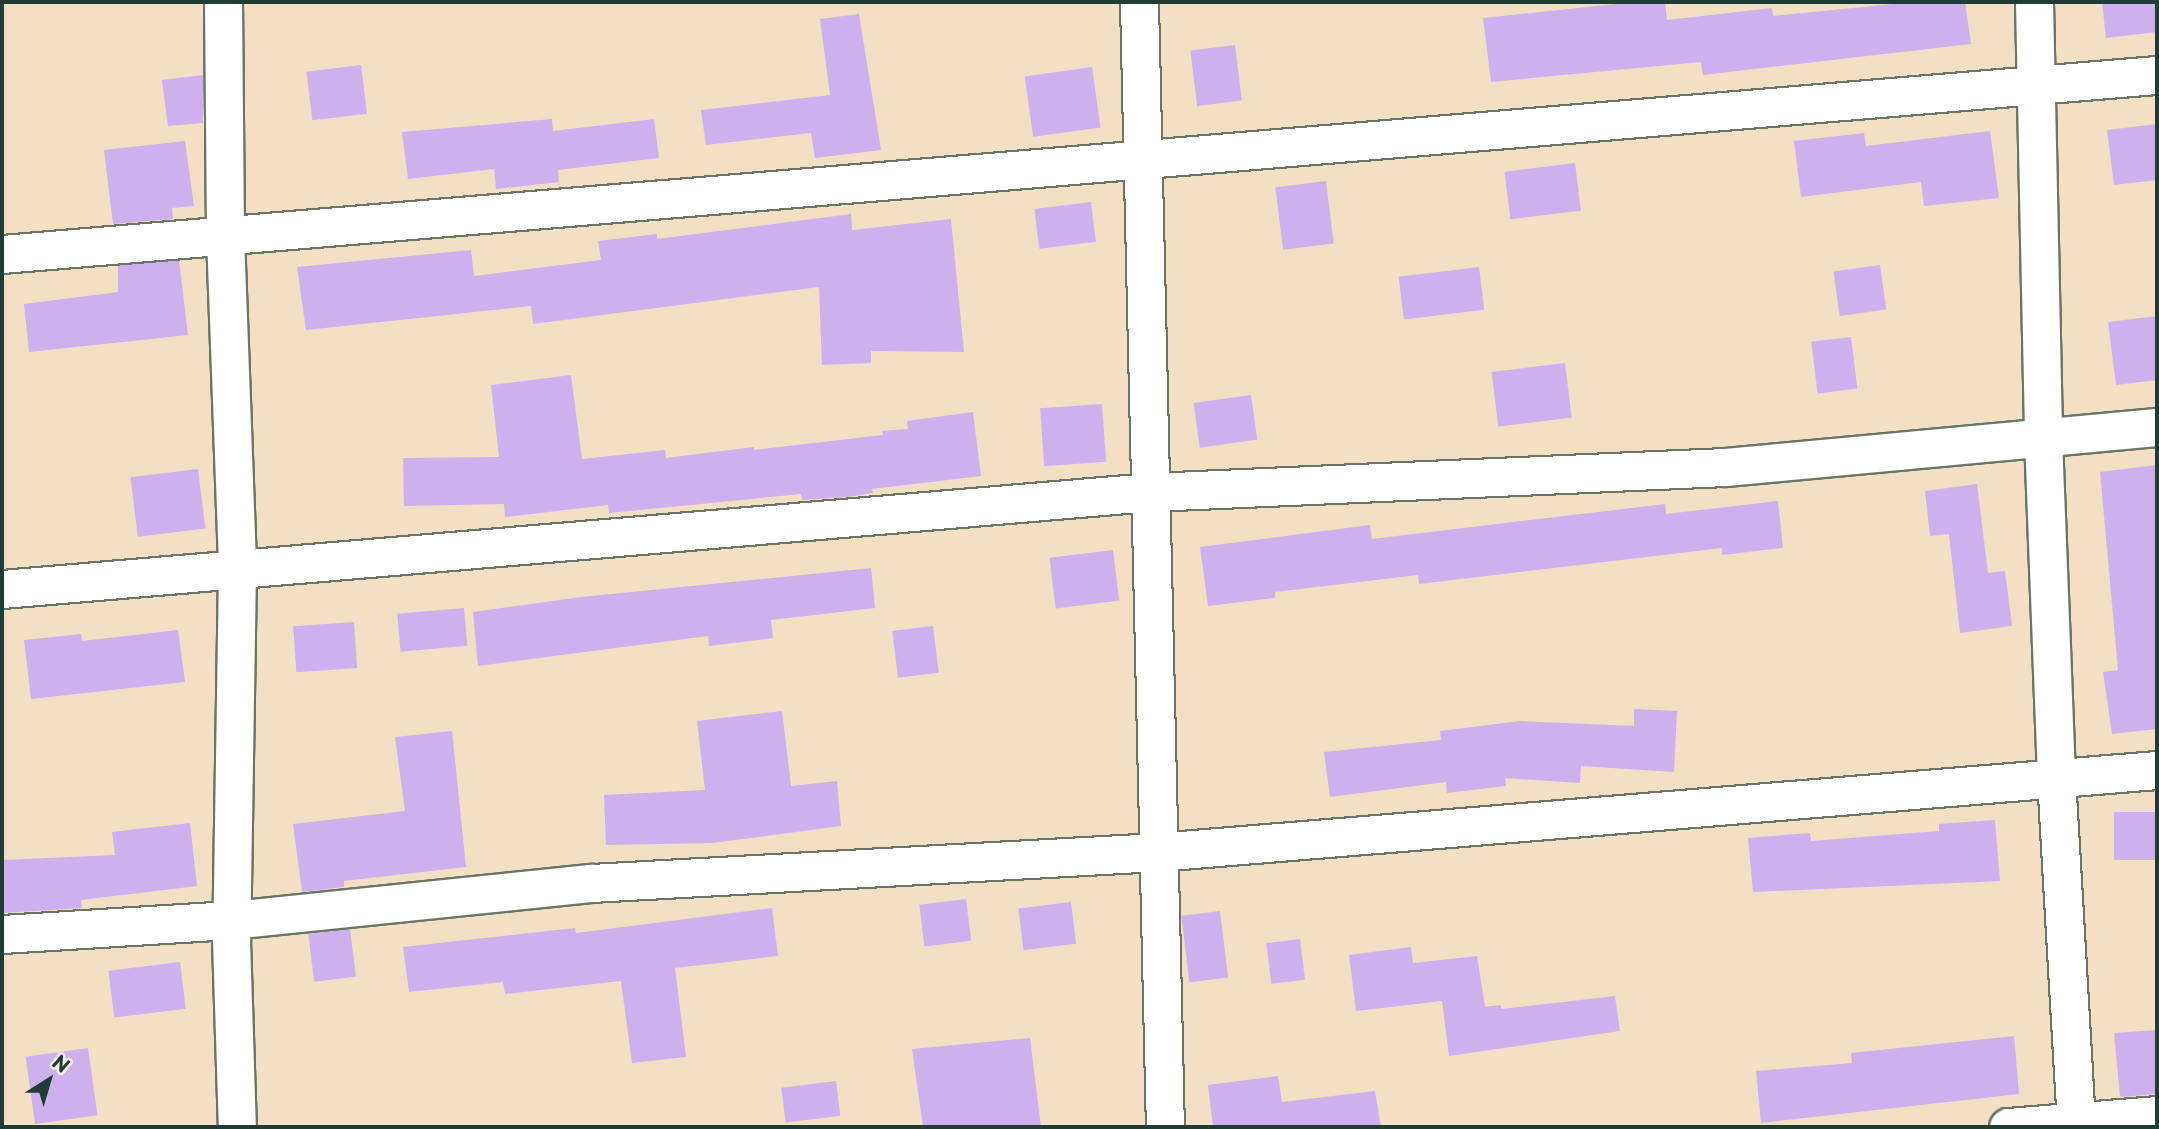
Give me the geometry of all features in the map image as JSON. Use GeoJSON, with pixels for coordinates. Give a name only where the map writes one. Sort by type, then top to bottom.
{"type":"FeatureCollection","features":[{"type":"Feature","properties":{"kind":"street"},"geometry":{"type":"LineString","coordinates":[[223,2],[225,236],[237,569],[232,920],[237,1127]]}},
{"type":"Feature","properties":{"kind":"street"},"geometry":{"type":"LineString","coordinates":[[1139,2],[1165,1127]]}},
{"type":"Feature","properties":{"kind":"street"},"geometry":{"type":"LineString","coordinates":[[2034,2],[2043,438],[2056,777],[2076,1124]]}},
{"type":"Feature","properties":{"kind":"street"},"geometry":{"type":"LineString","coordinates":[[2,254],[2157,75]]}},
{"type":"Feature","properties":{"kind":"street"},"geometry":{"type":"LineString","coordinates":[[2,589],[1151,492],[1725,467],[2157,427]]}},
{"type":"Feature","properties":{"kind":"street"},"geometry":{"type":"LineString","coordinates":[[2,934],[232,920],[591,883],[1157,852],[2157,770]]}},
{"type":"Feature","properties":{"kind":"street"},"geometry":{"type":"LineString","coordinates":[[2008,1127],[2076,1124],[2157,1115]]}},
{"type":"Feature","properties":{"kind":"building"},"geometry":{"type":"Polygon","coordinates":[[[1633,2],[1665,2],[1667,20],[1772,8],[1773,16],[1912,2],[1965,2],[1971,44],[1703,75],[1701,62],[1491,82],[1483,18],[1633,2]]]}},
{"type":"Feature","properties":{"kind":"building"},"geometry":{"type":"Polygon","coordinates":[[[2102,2],[2157,2],[2157,32],[2106,38],[2102,2]]]}},
{"type":"Feature","properties":{"kind":"building"},"geometry":{"type":"Polygon","coordinates":[[[859,14],[881,150],[815,158],[811,133],[706,145],[701,110],[830,95],[820,19],[859,14]]]}},
{"type":"Feature","properties":{"kind":"building"},"geometry":{"type":"Polygon","coordinates":[[[1235,45],[1242,101],[1197,106],[1190,50],[1235,45]]]}},
{"type":"Feature","properties":{"kind":"building"},"geometry":{"type":"Polygon","coordinates":[[[361,65],[367,114],[312,120],[306,72],[361,65]]]}},
{"type":"Feature","properties":{"kind":"building"},"geometry":{"type":"Polygon","coordinates":[[[1092,67],[1100,127],[1033,137],[1025,76],[1092,67]]]}},
{"type":"Feature","properties":{"kind":"building"},"geometry":{"type":"Polygon","coordinates":[[[203,75],[203,123],[168,126],[162,80],[203,75]]]}},
{"type":"Feature","properties":{"kind":"building"},"geometry":{"type":"Polygon","coordinates":[[[552,119],[553,131],[654,119],[659,158],[558,170],[559,182],[496,189],[494,169],[408,179],[402,132],[552,119]]]}},
{"type":"Feature","properties":{"kind":"building"},"geometry":{"type":"Polygon","coordinates":[[[2157,124],[2157,180],[2114,185],[2107,130],[2157,124]]]}},
{"type":"Feature","properties":{"kind":"building"},"geometry":{"type":"Polygon","coordinates":[[[1990,131],[1999,198],[1924,206],[1921,182],[1801,197],[1794,141],[1864,133],[1866,146],[1990,131]]]}},
{"type":"Feature","properties":{"kind":"building"},"geometry":{"type":"Polygon","coordinates":[[[185,141],[194,206],[172,208],[173,219],[113,224],[104,150],[185,141]]]}},
{"type":"Feature","properties":{"kind":"building"},"geometry":{"type":"Polygon","coordinates":[[[1575,163],[1581,211],[1510,219],[1505,172],[1575,163]]]}},
{"type":"Feature","properties":{"kind":"building"},"geometry":{"type":"Polygon","coordinates":[[[1326,181],[1334,244],[1283,250],[1275,187],[1326,181]]]}},
{"type":"Feature","properties":{"kind":"building"},"geometry":{"type":"Polygon","coordinates":[[[1091,202],[1096,242],[1039,249],[1034,209],[1091,202]]]}},
{"type":"Feature","properties":{"kind":"building"},"geometry":{"type":"Polygon","coordinates":[[[851,214],[852,230],[951,219],[964,352],[871,351],[871,363],[822,365],[819,287],[533,324],[531,306],[306,330],[297,267],[471,250],[474,276],[601,260],[598,241],[657,234],[657,239],[851,214]]]}},
{"type":"Feature","properties":{"kind":"building"},"geometry":{"type":"Polygon","coordinates":[[[179,260],[188,335],[29,352],[24,304],[118,292],[118,265],[179,260]]]}},
{"type":"Feature","properties":{"kind":"building"},"geometry":{"type":"Polygon","coordinates":[[[1880,265],[1886,310],[1840,316],[1833,272],[1880,265]]]}},
{"type":"Feature","properties":{"kind":"building"},"geometry":{"type":"Polygon","coordinates":[[[1479,267],[1484,310],[1404,320],[1399,277],[1479,267]]]}},
{"type":"Feature","properties":{"kind":"building"},"geometry":{"type":"Polygon","coordinates":[[[2157,316],[2157,380],[2116,385],[2108,322],[2157,316]]]}},
{"type":"Feature","properties":{"kind":"building"},"geometry":{"type":"Polygon","coordinates":[[[1851,337],[1857,389],[1818,393],[1811,342],[1851,337]]]}},
{"type":"Feature","properties":{"kind":"building"},"geometry":{"type":"Polygon","coordinates":[[[1565,363],[1572,418],[1498,427],[1492,372],[1565,363]]]}},
{"type":"Feature","properties":{"kind":"building"},"geometry":{"type":"Polygon","coordinates":[[[571,375],[582,459],[665,450],[666,458],[883,435],[882,431],[908,429],[907,421],[973,412],[981,476],[872,489],[873,493],[847,497],[802,500],[801,494],[609,513],[608,505],[505,517],[504,504],[404,506],[403,458],[499,457],[491,385],[571,375]]]}},
{"type":"Feature","properties":{"kind":"building"},"geometry":{"type":"Polygon","coordinates":[[[1251,395],[1257,440],[1200,448],[1194,403],[1251,395]]]}},
{"type":"Feature","properties":{"kind":"building"},"geometry":{"type":"Polygon","coordinates":[[[1102,404],[1106,462],[1044,466],[1040,408],[1102,404]]]}},
{"type":"Feature","properties":{"kind":"building"},"geometry":{"type":"Polygon","coordinates":[[[2157,465],[2157,729],[2112,734],[2103,672],[2118,670],[2100,472],[2157,465]]]}},
{"type":"Feature","properties":{"kind":"building"},"geometry":{"type":"Polygon","coordinates":[[[198,469],[205,529],[138,537],[131,477],[198,469]]]}},
{"type":"Feature","properties":{"kind":"building"},"geometry":{"type":"Polygon","coordinates":[[[1977,484],[1988,573],[2005,571],[2012,626],[1960,633],[1949,534],[1930,536],[1925,491],[1977,484]]]}},
{"type":"Feature","properties":{"kind":"building"},"geometry":{"type":"Polygon","coordinates":[[[1778,501],[1783,548],[1722,555],[1722,548],[1419,584],[1418,575],[1275,592],[1275,598],[1208,606],[1200,547],[1370,525],[1372,539],[1665,504],[1666,514],[1778,501]]]}},
{"type":"Feature","properties":{"kind":"building"},"geometry":{"type":"Polygon","coordinates":[[[1113,550],[1119,601],[1056,608],[1049,558],[1113,550]]]}},
{"type":"Feature","properties":{"kind":"building"},"geometry":{"type":"Polygon","coordinates":[[[871,568],[875,608],[771,620],[773,638],[709,646],[708,636],[478,666],[473,612],[581,597],[871,568]]]}},
{"type":"Feature","properties":{"kind":"building"},"geometry":{"type":"Polygon","coordinates":[[[464,608],[467,646],[401,652],[397,614],[464,608]]]}},
{"type":"Feature","properties":{"kind":"building"},"geometry":{"type":"Polygon","coordinates":[[[354,622],[357,668],[296,672],[293,626],[354,622]]]}},
{"type":"Feature","properties":{"kind":"building"},"geometry":{"type":"Polygon","coordinates":[[[933,626],[939,673],[898,678],[892,631],[933,626]]]}},
{"type":"Feature","properties":{"kind":"building"},"geometry":{"type":"Polygon","coordinates":[[[178,630],[185,682],[31,699],[24,640],[81,634],[82,641],[178,630]]]}},
{"type":"Feature","properties":{"kind":"building"},"geometry":{"type":"Polygon","coordinates":[[[1634,709],[1677,711],[1674,772],[1581,766],[1580,783],[1505,778],[1506,786],[1447,793],[1446,782],[1330,797],[1324,752],[1441,740],[1440,731],[1520,721],[1634,726],[1634,709]]]}},
{"type":"Feature","properties":{"kind":"building"},"geometry":{"type":"Polygon","coordinates":[[[782,711],[791,786],[837,781],[841,826],[712,843],[606,845],[604,795],[705,790],[697,721],[782,711]]]}},
{"type":"Feature","properties":{"kind":"building"},"geometry":{"type":"Polygon","coordinates":[[[452,731],[466,867],[344,881],[344,887],[302,892],[293,824],[405,811],[395,737],[452,731]]]}},
{"type":"Feature","properties":{"kind":"building"},"geometry":{"type":"Polygon","coordinates":[[[2114,812],[2157,812],[2157,860],[2114,860],[2114,812]]]}},
{"type":"Feature","properties":{"kind":"building"},"geometry":{"type":"Polygon","coordinates":[[[1995,820],[2000,881],[1753,892],[1748,838],[1810,833],[1811,841],[1939,831],[1939,824],[1995,820]]]}},
{"type":"Feature","properties":{"kind":"building"},"geometry":{"type":"Polygon","coordinates":[[[190,823],[197,886],[81,900],[82,908],[2,913],[2,860],[115,855],[112,832],[190,823]]]}},
{"type":"Feature","properties":{"kind":"building"},"geometry":{"type":"Polygon","coordinates":[[[966,899],[971,941],[924,946],[919,905],[966,899]]]}},
{"type":"Feature","properties":{"kind":"building"},"geometry":{"type":"Polygon","coordinates":[[[1071,902],[1076,944],[1024,950],[1018,908],[1071,902]]]}},
{"type":"Feature","properties":{"kind":"building"},"geometry":{"type":"Polygon","coordinates":[[[772,908],[778,956],[675,968],[686,1057],[632,1063],[621,981],[505,994],[503,982],[409,992],[403,947],[575,928],[576,933],[772,908]]]}},
{"type":"Feature","properties":{"kind":"building"},"geometry":{"type":"Polygon","coordinates":[[[1220,911],[1228,978],[1189,982],[1181,916],[1220,911]]]}},
{"type":"Feature","properties":{"kind":"building"},"geometry":{"type":"Polygon","coordinates":[[[350,929],[356,977],[314,982],[308,934],[350,929]]]}},
{"type":"Feature","properties":{"kind":"building"},"geometry":{"type":"Polygon","coordinates":[[[1300,939],[1305,980],[1271,984],[1266,943],[1300,939]]]}},
{"type":"Feature","properties":{"kind":"building"},"geometry":{"type":"Polygon","coordinates":[[[1411,947],[1413,963],[1477,956],[1485,1007],[1501,1005],[1501,1009],[1615,996],[1620,1031],[1449,1056],[1442,1001],[1356,1011],[1349,955],[1411,947]]]}},
{"type":"Feature","properties":{"kind":"building"},"geometry":{"type":"Polygon","coordinates":[[[180,962],[186,1009],[114,1017],[109,971],[180,962]]]}},
{"type":"Feature","properties":{"kind":"building"},"geometry":{"type":"Polygon","coordinates":[[[2157,1030],[2157,1094],[2120,1097],[2114,1033],[2157,1030]]]}},
{"type":"Feature","properties":{"kind":"building"},"geometry":{"type":"Polygon","coordinates":[[[2014,1036],[2019,1094],[1761,1123],[1756,1071],[1852,1063],[1851,1053],[2014,1036]]]}},
{"type":"Feature","properties":{"kind":"building"},"geometry":{"type":"Polygon","coordinates":[[[1030,1038],[1041,1127],[923,1127],[912,1049],[1030,1038]]]}},
{"type":"Feature","properties":{"kind":"building"},"geometry":{"type":"Polygon","coordinates":[[[88,1048],[97,1115],[35,1124],[26,1057],[88,1048]]]}},
{"type":"Feature","properties":{"kind":"building"},"geometry":{"type":"Polygon","coordinates":[[[1278,1076],[1282,1102],[1375,1091],[1381,1127],[1213,1127],[1208,1085],[1278,1076]]]}},
{"type":"Feature","properties":{"kind":"building"},"geometry":{"type":"Polygon","coordinates":[[[836,1081],[840,1116],[786,1122],[781,1088],[836,1081]]]}}]}
